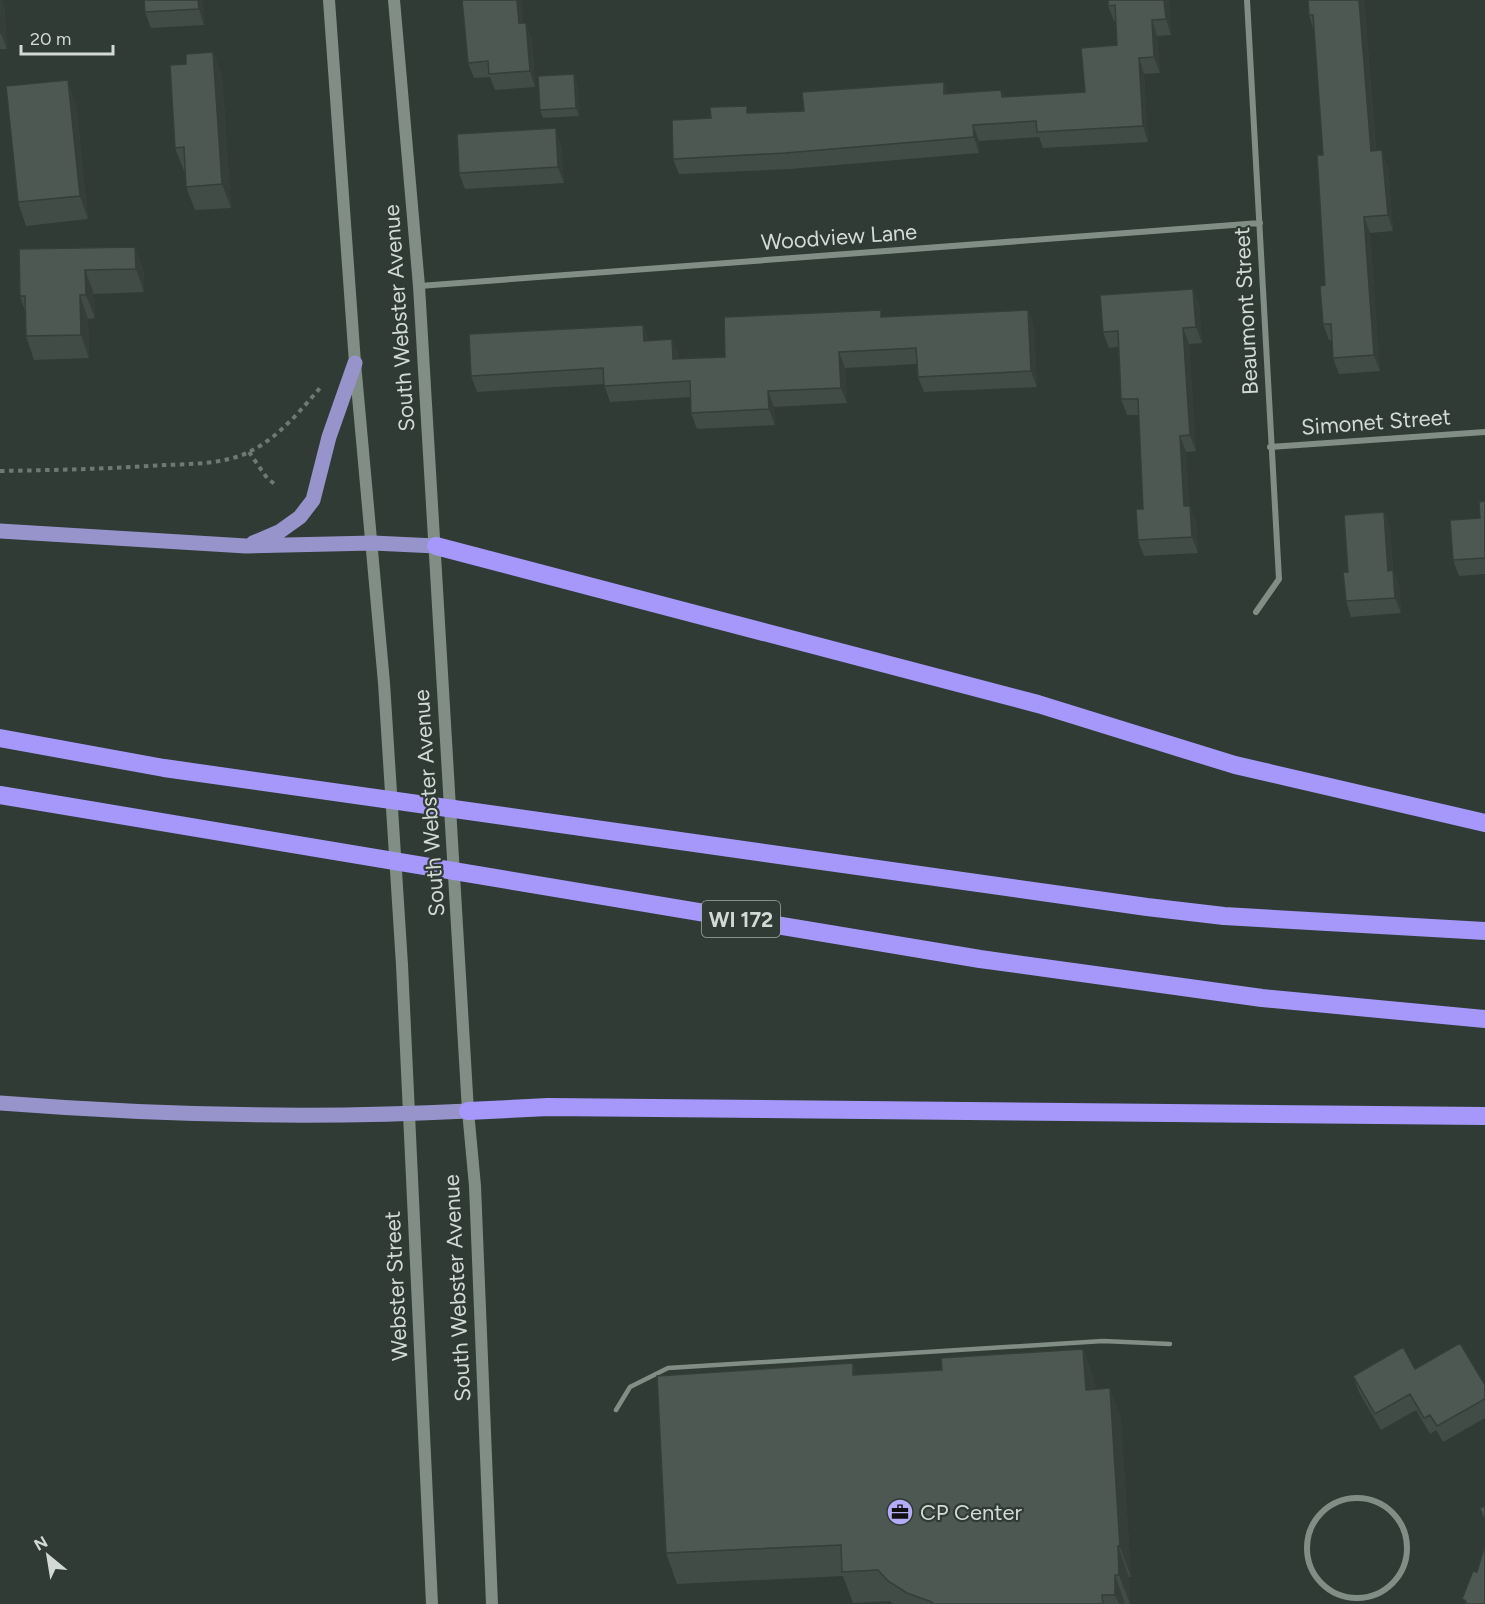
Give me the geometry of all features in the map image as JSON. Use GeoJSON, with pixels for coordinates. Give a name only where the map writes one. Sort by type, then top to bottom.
{"type":"FeatureCollection","features":[{"type":"Feature","properties":{"kind":"highway"},"geometry":{"type":"LineString","coordinates":[[436,546],[1038,704],[1235,765],[1432,813],[1485,823]]}},
{"type":"Feature","properties":{"kind":"highway"},"geometry":{"type":"LineString","coordinates":[[0,738],[164,768],[1147,908],[1224,916],[1485,931]]}},
{"type":"Feature","properties":{"kind":"highway","name":"WI 172"},"geometry":{"type":"LineString","coordinates":[[0,795],[980,959],[1262,998],[1485,1019]]}},
{"type":"Feature","properties":{"kind":"highway"},"geometry":{"type":"LineString","coordinates":[[468,1111],[548,1107],[1485,1116]]}},
{"type":"Feature","properties":{"kind":"main road","name":"South Webster Avenue"},"geometry":{"type":"LineString","coordinates":[[329,0],[356,363],[384,683],[402,965]]}},
{"type":"Feature","properties":{"kind":"main road","name":"South Webster Avenue"},"geometry":{"type":"LineString","coordinates":[[394,0],[419,286],[436,546],[468,1111],[475,1186],[492,1604]]}},
{"type":"Feature","properties":{"kind":"main road"},"geometry":{"type":"LineString","coordinates":[[246,546],[279,532],[300,517],[313,500],[329,437],[356,363]]}},
{"type":"Feature","properties":{"kind":"main road"},"geometry":{"type":"LineString","coordinates":[[0,531],[246,546],[373,543],[436,546]]}},
{"type":"Feature","properties":{"kind":"main road","name":"Webster Street"},"geometry":{"type":"LineString","coordinates":[[402,965],[432,1604]]}},
{"type":"Feature","properties":{"kind":"main road"},"geometry":{"type":"LineString","coordinates":[[0,1103],[175,1113],[409,1114],[468,1111]]}},
{"type":"Feature","properties":{"kind":"street","name":"Beaumont Street"},"geometry":{"type":"LineString","coordinates":[[1247,0],[1279,579],[1256,612]]}},
{"type":"Feature","properties":{"kind":"street","name":"Woodview Lane"},"geometry":{"type":"LineString","coordinates":[[419,286],[1260,223]]}},
{"type":"Feature","properties":{"kind":"street","name":"Simonet Street"},"geometry":{"type":"LineString","coordinates":[[1270,447],[1485,432]]}},
{"type":"Feature","properties":{"kind":"street"},"geometry":{"type":"LineString","coordinates":[[1349,1498],[1366,1498],[1382,1503],[1395,1514],[1404,1528],[1407,1553],[1399,1577],[1387,1589],[1372,1597],[1354,1601],[1331,1591],[1313,1575],[1307,1559],[1306,1542],[1316,1520],[1334,1503],[1349,1498]]}},
{"type":"Feature","properties":{"kind":"lane"},"geometry":{"type":"LineString","coordinates":[[616,1410],[630,1387],[668,1368],[1102,1341],[1170,1344]]}},
{"type":"Feature","properties":{"kind":"path"},"geometry":{"type":"LineString","coordinates":[[0,471],[94,470],[210,462],[249,452],[283,428],[320,388]]}},
{"type":"Feature","properties":{"kind":"path"},"geometry":{"type":"LineString","coordinates":[[249,452],[267,478],[277,486]]}},
{"type":"Feature","properties":{"kind":"building"},"geometry":{"type":"Polygon","coordinates":[[[144,0],[198,0],[199,9],[145,12],[144,0]]]}},
{"type":"Feature","properties":{"kind":"building"},"geometry":{"type":"Polygon","coordinates":[[[462,0],[517,0],[519,23],[526,23],[530,71],[489,74],[488,61],[468,63],[462,0]]]}},
{"type":"Feature","properties":{"kind":"building"},"geometry":{"type":"Polygon","coordinates":[[[1108,0],[1164,0],[1166,19],[1152,20],[1154,57],[1139,58],[1143,126],[1037,132],[1036,121],[973,125],[974,137],[785,153],[673,159],[672,120],[711,118],[710,107],[747,106],[747,113],[804,111],[802,92],[944,82],[944,94],[1001,90],[1002,97],[1085,92],[1081,48],[1117,45],[1115,5],[1108,6],[1108,0]]]}},
{"type":"Feature","properties":{"kind":"building"},"geometry":{"type":"Polygon","coordinates":[[[1308,0],[1359,0],[1371,151],[1382,150],[1388,215],[1364,217],[1374,355],[1333,358],[1331,324],[1323,324],[1320,286],[1325,285],[1317,155],[1323,155],[1313,15],[1309,15],[1308,0]]]}},
{"type":"Feature","properties":{"kind":"building"},"geometry":{"type":"Polygon","coordinates":[[[213,52],[222,184],[186,187],[184,147],[175,148],[170,65],[186,64],[186,54],[213,52]]]}},
{"type":"Feature","properties":{"kind":"building"},"geometry":{"type":"Polygon","coordinates":[[[574,74],[576,108],[540,110],[538,76],[574,74]]]}},
{"type":"Feature","properties":{"kind":"building"},"geometry":{"type":"Polygon","coordinates":[[[68,80],[80,196],[18,202],[6,86],[68,80]]]}},
{"type":"Feature","properties":{"kind":"building"},"geometry":{"type":"Polygon","coordinates":[[[556,128],[558,167],[459,173],[457,134],[556,128]]]}},
{"type":"Feature","properties":{"kind":"building"},"geometry":{"type":"Polygon","coordinates":[[[135,247],[136,269],[85,270],[86,295],[80,295],[81,335],[26,336],[25,296],[20,296],[19,249],[135,247]]]}},
{"type":"Feature","properties":{"kind":"building"},"geometry":{"type":"Polygon","coordinates":[[[1193,289],[1196,327],[1183,328],[1190,435],[1180,436],[1184,506],[1190,506],[1192,537],[1138,540],[1136,509],[1143,509],[1138,399],[1121,399],[1118,331],[1103,332],[1100,295],[1193,289]]]}},
{"type":"Feature","properties":{"kind":"building"},"geometry":{"type":"Polygon","coordinates":[[[881,310],[881,317],[1028,310],[1031,371],[918,377],[916,348],[839,352],[841,388],[768,391],[769,409],[691,413],[690,381],[604,386],[603,368],[471,376],[469,334],[643,325],[644,341],[672,339],[673,359],[725,357],[724,317],[881,310]]]}},
{"type":"Feature","properties":{"kind":"building"},"geometry":{"type":"Polygon","coordinates":[[[1485,501],[1485,558],[1453,560],[1450,520],[1480,518],[1479,502],[1485,501]]]}},
{"type":"Feature","properties":{"kind":"building"},"geometry":{"type":"Polygon","coordinates":[[[1384,512],[1388,571],[1393,570],[1395,598],[1346,601],[1343,572],[1348,572],[1344,515],[1384,512]]]}},
{"type":"Feature","properties":{"kind":"building"},"geometry":{"type":"Polygon","coordinates":[[[1460,1343],[1485,1385],[1485,1399],[1437,1426],[1430,1415],[1424,1418],[1410,1394],[1375,1414],[1353,1376],[1403,1347],[1415,1369],[1460,1343]]]}},
{"type":"Feature","properties":{"kind":"building","name":"CP Center"},"geometry":{"type":"Polygon","coordinates":[[[1083,1349],[1086,1390],[1110,1388],[1120,1547],[1118,1546],[1119,1575],[1115,1575],[1115,1595],[1102,1595],[1103,1604],[932,1604],[932,1602],[907,1593],[888,1581],[878,1570],[842,1572],[841,1545],[666,1553],[657,1376],[853,1363],[853,1375],[942,1370],[941,1358],[1083,1349]]]}},
{"type":"Feature","properties":{"kind":"building"},"geometry":{"type":"Polygon","coordinates":[[[1485,1506],[1485,1522],[1480,1508],[1485,1506]]]}},
{"type":"Feature","properties":{"kind":"building"},"geometry":{"type":"Polygon","coordinates":[[[1485,1545],[1485,1604],[1465,1604],[1466,1601],[1462,1599],[1473,1571],[1477,1572],[1485,1545]]]}},
{"type":"Feature","properties":{"kind":"place","name":"CP Center"},"geometry":{"type":"Point","coordinates":[900,1512]}}]}
